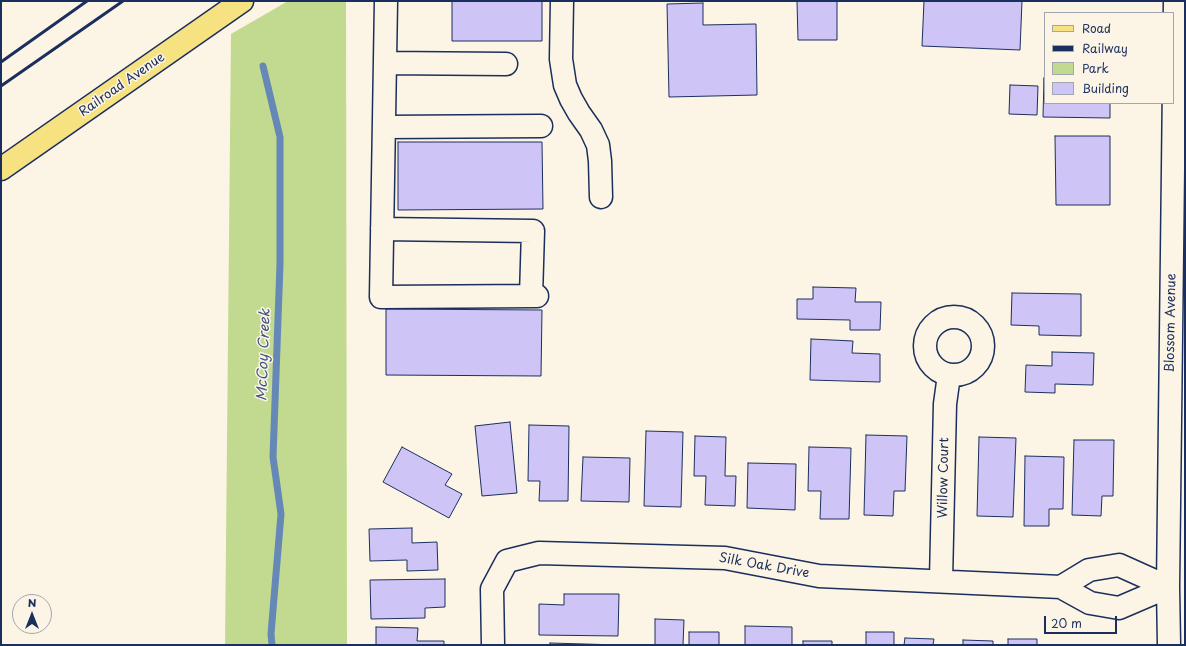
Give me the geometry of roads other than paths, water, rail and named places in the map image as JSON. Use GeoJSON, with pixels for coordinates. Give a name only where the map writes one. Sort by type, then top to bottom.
{"type":"FeatureCollection","features":[{"type":"Feature","properties":{"kind":"main road","name":"Railroad Avenue"},"geometry":{"type":"LineString","coordinates":[[1,169],[242,1]]}},
{"type":"Feature","properties":{"kind":"street"},"geometry":{"type":"LineString","coordinates":[[382,229],[533,231],[534,296],[381,297],[382,229],[386,1]]}},
{"type":"Feature","properties":{"kind":"street"},"geometry":{"type":"LineString","coordinates":[[562,1],[561,59],[565,85],[579,113],[591,130],[598,144],[601,197]]}},
{"type":"Feature","properties":{"kind":"street","name":"Blossom Avenue"},"geometry":{"type":"LineString","coordinates":[[1169,645],[1168,587],[1177,483],[1178,252],[1175,1]]}},
{"type":"Feature","properties":{"kind":"street"},"geometry":{"type":"LineString","coordinates":[[385,63],[506,64]]}},
{"type":"Feature","properties":{"kind":"street"},"geometry":{"type":"LineString","coordinates":[[384,127],[541,126]]}},
{"type":"Feature","properties":{"kind":"street","name":"Willow Court"},"geometry":{"type":"LineString","coordinates":[[941,580],[945,404],[949,375]]}},
{"type":"Feature","properties":{"kind":"street","name":"Silk Oak Drive"},"geometry":{"type":"LineString","coordinates":[[493,645],[492,588],[507,561],[539,553],[725,558],[819,576],[1061,586],[1090,603],[1119,608],[1168,587]]}},
{"type":"Feature","properties":{"kind":"street"},"geometry":{"type":"LineString","coordinates":[[1061,586],[1090,570],[1119,564],[1168,587]]}},
{"type":"Feature","properties":{"kind":"waterway","name":"McCoy Creek"},"geometry":{"type":"LineString","coordinates":[[263,66],[280,137],[280,264],[273,457],[281,514],[271,634],[272,645]]}},
{"type":"Feature","properties":{"kind":"railway"},"geometry":{"type":"LineString","coordinates":[[1,62],[87,1]]}},
{"type":"Feature","properties":{"kind":"railway"},"geometry":{"type":"LineString","coordinates":[[1,86],[123,1]]}}]}
